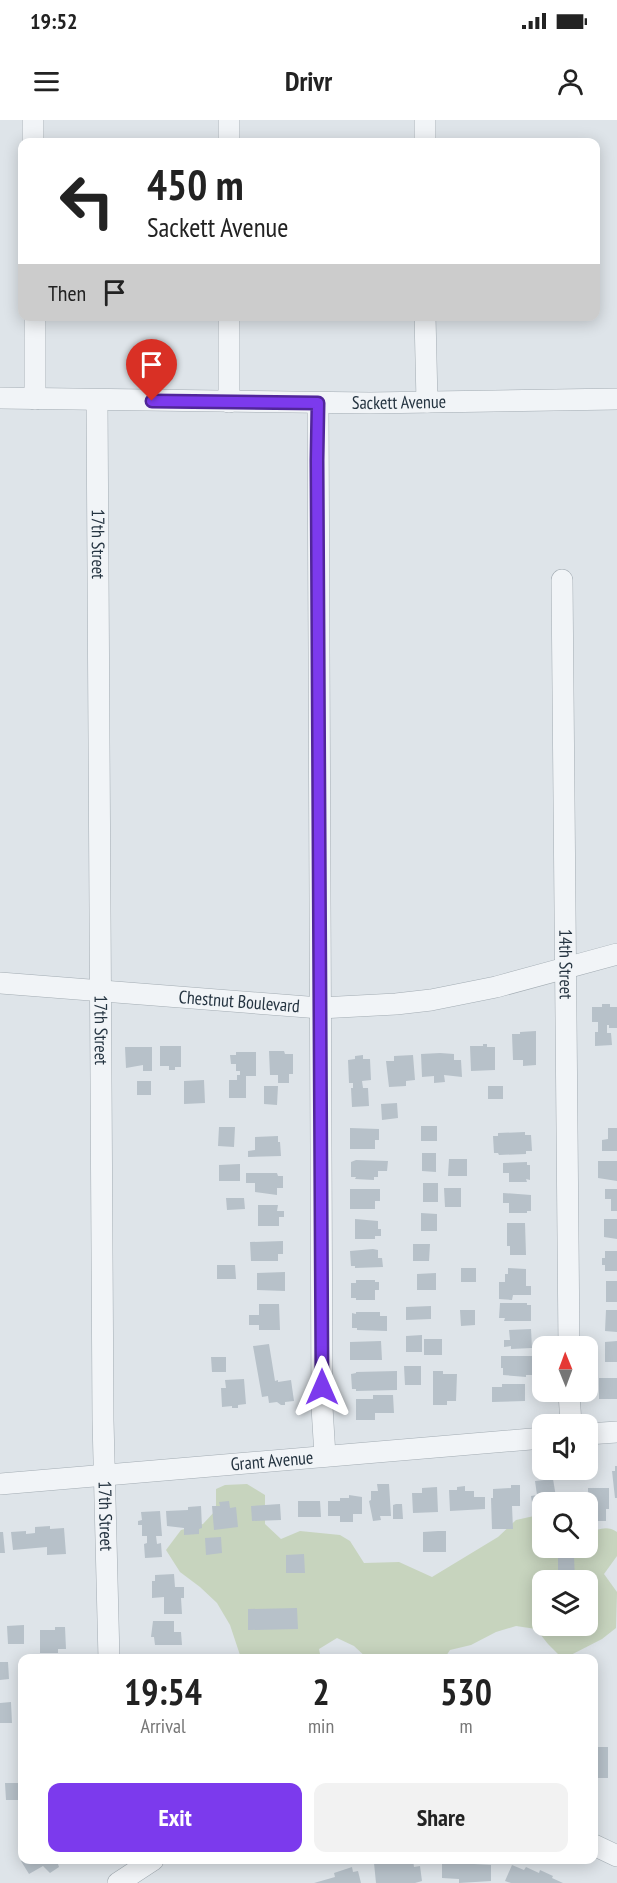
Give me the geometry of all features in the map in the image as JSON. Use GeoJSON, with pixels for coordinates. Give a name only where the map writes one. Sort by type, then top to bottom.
{"type":"FeatureCollection","features":[{"type":"Feature","properties":{"kind":"street"},"geometry":{"type":"LineString","coordinates":[[33,120],[33,138]]}},
{"type":"Feature","properties":{"kind":"street"},"geometry":{"type":"LineString","coordinates":[[229,120],[229,138]]}},
{"type":"Feature","properties":{"kind":"street"},"geometry":{"type":"LineString","coordinates":[[424,120],[424,138]]}},
{"type":"Feature","properties":{"kind":"street"},"geometry":{"type":"LineString","coordinates":[[34,321],[35,399]]}},
{"type":"Feature","properties":{"kind":"street"},"geometry":{"type":"LineString","coordinates":[[229,321],[229,402]]}},
{"type":"Feature","properties":{"kind":"street"},"geometry":{"type":"LineString","coordinates":[[425,321],[427,402]]}},
{"type":"Feature","properties":{"kind":"street","name":"Sackett Avenue"},"geometry":{"type":"LineString","coordinates":[[0,398],[318,403],[617,399]]}},
{"type":"Feature","properties":{"kind":"street","name":"17th Street"},"geometry":{"type":"LineString","coordinates":[[97,400],[103,1420],[109,1654]]}},
{"type":"Feature","properties":{"kind":"street"},"geometry":{"type":"LineString","coordinates":[[318,403],[322,1407],[325,1456]]}},
{"type":"Feature","properties":{"kind":"street","name":"14th Street"},"geometry":{"type":"LineString","coordinates":[[562,580],[569,1336]]}},
{"type":"Feature","properties":{"kind":"street","name":"Chestnut Boulevard"},"geometry":{"type":"LineString","coordinates":[[0,983],[320,1008],[430,1000],[496,987],[617,954]]}},
{"type":"Feature","properties":{"kind":"street"},"geometry":{"type":"LineString","coordinates":[[598,1433],[617,1431]]}},
{"type":"Feature","properties":{"kind":"street","name":"Grant Avenue"},"geometry":{"type":"LineString","coordinates":[[0,1484],[532,1439]]}},
{"type":"Feature","properties":{"kind":"street"},"geometry":{"type":"LineString","coordinates":[[598,1847],[617,1856]]}},
{"type":"Feature","properties":{"kind":"street"},"geometry":{"type":"LineString","coordinates":[[120,1874],[144,1864]]}},
{"type":"Feature","properties":{"kind":"green space"},"geometry":{"type":"Polygon","coordinates":[[[247,1484],[265,1495],[265,1524],[281,1539],[300,1531],[340,1535],[350,1541],[364,1563],[399,1562],[432,1577],[498,1537],[516,1520],[532,1516],[532,1558],[598,1558],[598,1530],[610,1529],[617,1532],[617,1556],[604,1574],[617,1592],[616,1628],[602,1639],[573,1654],[558,1654],[542,1636],[598,1636],[598,1570],[532,1570],[532,1628],[516,1626],[496,1632],[471,1645],[450,1650],[447,1654],[363,1654],[354,1646],[337,1638],[319,1649],[320,1654],[240,1654],[230,1625],[217,1603],[180,1572],[166,1550],[181,1530],[203,1524],[216,1510],[216,1489],[225,1485],[247,1484]]]}},
{"type":"Feature","properties":{"kind":"building"},"geometry":{"type":"Polygon","coordinates":[[[602,1004],[617,1007],[617,1028],[609,1028],[607,1025],[607,1033],[611,1033],[612,1045],[595,1046],[598,1022],[592,1022],[592,1007],[602,1007],[602,1004]]]}},
{"type":"Feature","properties":{"kind":"building"},"geometry":{"type":"Polygon","coordinates":[[[536,1031],[536,1065],[523,1066],[523,1060],[513,1060],[512,1034],[536,1031]]]}},
{"type":"Feature","properties":{"kind":"building"},"geometry":{"type":"Polygon","coordinates":[[[487,1044],[487,1047],[495,1047],[495,1070],[471,1071],[470,1046],[483,1046],[487,1044]]]}},
{"type":"Feature","properties":{"kind":"building"},"geometry":{"type":"Polygon","coordinates":[[[160,1046],[181,1046],[181,1067],[169,1070],[169,1066],[160,1066],[160,1046]]]}},
{"type":"Feature","properties":{"kind":"building"},"geometry":{"type":"Polygon","coordinates":[[[125,1047],[152,1047],[152,1071],[143,1071],[143,1065],[126,1068],[125,1047]]]}},
{"type":"Feature","properties":{"kind":"building"},"geometry":{"type":"Polygon","coordinates":[[[269,1051],[284,1051],[285,1054],[293,1054],[293,1074],[289,1074],[289,1083],[278,1083],[278,1075],[270,1075],[269,1051]]]}},
{"type":"Feature","properties":{"kind":"building"},"geometry":{"type":"Polygon","coordinates":[[[236,1052],[256,1052],[256,1076],[246,1076],[246,1098],[229,1098],[229,1080],[237,1080],[237,1075],[240,1075],[240,1071],[236,1071],[236,1064],[231,1064],[230,1055],[236,1055],[236,1052]]]}},
{"type":"Feature","properties":{"kind":"building"},"geometry":{"type":"Polygon","coordinates":[[[421,1054],[454,1054],[454,1060],[461,1060],[462,1077],[444,1075],[445,1082],[434,1083],[434,1076],[422,1077],[421,1054]]]}},
{"type":"Feature","properties":{"kind":"building"},"geometry":{"type":"Polygon","coordinates":[[[363,1055],[363,1059],[370,1059],[371,1080],[362,1081],[363,1088],[368,1088],[369,1106],[352,1107],[353,1083],[349,1083],[348,1060],[363,1055]]]}},
{"type":"Feature","properties":{"kind":"building"},"geometry":{"type":"Polygon","coordinates":[[[413,1055],[415,1080],[406,1081],[406,1086],[389,1087],[386,1061],[394,1061],[394,1056],[413,1055]]]}},
{"type":"Feature","properties":{"kind":"building"},"geometry":{"type":"Polygon","coordinates":[[[204,1080],[205,1103],[184,1104],[184,1081],[204,1080]]]}},
{"type":"Feature","properties":{"kind":"building"},"geometry":{"type":"Polygon","coordinates":[[[137,1081],[151,1081],[151,1095],[137,1095],[137,1081]]]}},
{"type":"Feature","properties":{"kind":"building"},"geometry":{"type":"Polygon","coordinates":[[[264,1086],[278,1086],[277,1105],[264,1104],[264,1086]]]}},
{"type":"Feature","properties":{"kind":"building"},"geometry":{"type":"Polygon","coordinates":[[[488,1086],[503,1086],[503,1099],[488,1099],[488,1086]]]}},
{"type":"Feature","properties":{"kind":"building"},"geometry":{"type":"Polygon","coordinates":[[[397,1103],[398,1118],[382,1120],[381,1104],[397,1103]]]}},
{"type":"Feature","properties":{"kind":"building"},"geometry":{"type":"Polygon","coordinates":[[[421,1126],[437,1126],[437,1141],[421,1141],[421,1126]]]}},
{"type":"Feature","properties":{"kind":"building"},"geometry":{"type":"Polygon","coordinates":[[[219,1127],[235,1127],[234,1147],[218,1146],[219,1127]]]}},
{"type":"Feature","properties":{"kind":"building"},"geometry":{"type":"Polygon","coordinates":[[[350,1128],[379,1129],[379,1140],[375,1140],[375,1149],[350,1149],[350,1128]]]}},
{"type":"Feature","properties":{"kind":"building"},"geometry":{"type":"Polygon","coordinates":[[[608,1128],[617,1128],[617,1151],[602,1151],[602,1140],[608,1139],[608,1128]]]}},
{"type":"Feature","properties":{"kind":"building"},"geometry":{"type":"Polygon","coordinates":[[[525,1132],[525,1135],[531,1135],[532,1151],[526,1151],[526,1154],[499,1155],[494,1153],[493,1136],[498,1136],[498,1133],[525,1132]]]}},
{"type":"Feature","properties":{"kind":"building"},"geometry":{"type":"Polygon","coordinates":[[[278,1136],[281,1156],[248,1157],[248,1151],[255,1150],[255,1137],[278,1136]]]}},
{"type":"Feature","properties":{"kind":"building"},"geometry":{"type":"Polygon","coordinates":[[[422,1153],[436,1153],[436,1172],[422,1171],[422,1153]]]}},
{"type":"Feature","properties":{"kind":"building"},"geometry":{"type":"Polygon","coordinates":[[[449,1159],[467,1159],[467,1176],[448,1176],[449,1159]]]}},
{"type":"Feature","properties":{"kind":"building"},"geometry":{"type":"Polygon","coordinates":[[[356,1160],[388,1161],[387,1171],[378,1171],[378,1177],[374,1177],[374,1180],[355,1179],[356,1177],[351,1177],[351,1162],[356,1160]]]}},
{"type":"Feature","properties":{"kind":"building"},"geometry":{"type":"Polygon","coordinates":[[[598,1161],[617,1161],[617,1181],[598,1178],[598,1161]]]}},
{"type":"Feature","properties":{"kind":"building"},"geometry":{"type":"Polygon","coordinates":[[[527,1162],[527,1165],[530,1165],[530,1180],[509,1182],[509,1173],[503,1173],[503,1163],[527,1162]]]}},
{"type":"Feature","properties":{"kind":"building"},"geometry":{"type":"Polygon","coordinates":[[[240,1164],[240,1181],[219,1181],[219,1165],[240,1164]]]}},
{"type":"Feature","properties":{"kind":"building"},"geometry":{"type":"Polygon","coordinates":[[[246,1173],[277,1173],[278,1176],[283,1176],[283,1188],[277,1188],[277,1195],[255,1192],[255,1183],[246,1183],[246,1173]]]}},
{"type":"Feature","properties":{"kind":"building"},"geometry":{"type":"Polygon","coordinates":[[[423,1183],[438,1183],[438,1202],[423,1202],[423,1183]]]}},
{"type":"Feature","properties":{"kind":"building"},"geometry":{"type":"Polygon","coordinates":[[[444,1188],[461,1188],[461,1207],[445,1207],[444,1188]]]}},
{"type":"Feature","properties":{"kind":"building"},"geometry":{"type":"Polygon","coordinates":[[[350,1189],[380,1189],[380,1201],[375,1201],[375,1209],[350,1209],[350,1189]]]}},
{"type":"Feature","properties":{"kind":"building"},"geometry":{"type":"Polygon","coordinates":[[[605,1189],[617,1189],[617,1211],[611,1211],[611,1199],[605,1199],[605,1189]]]}},
{"type":"Feature","properties":{"kind":"building"},"geometry":{"type":"Polygon","coordinates":[[[503,1193],[531,1195],[531,1211],[509,1213],[509,1203],[503,1203],[503,1193]]]}},
{"type":"Feature","properties":{"kind":"building"},"geometry":{"type":"Polygon","coordinates":[[[226,1198],[244,1198],[245,1209],[227,1210],[226,1198]]]}},
{"type":"Feature","properties":{"kind":"building"},"geometry":{"type":"Polygon","coordinates":[[[258,1205],[278,1205],[277,1211],[284,1211],[284,1217],[279,1217],[279,1226],[258,1226],[258,1205]]]}},
{"type":"Feature","properties":{"kind":"building"},"geometry":{"type":"Polygon","coordinates":[[[421,1213],[437,1214],[437,1231],[421,1231],[421,1213]]]}},
{"type":"Feature","properties":{"kind":"building"},"geometry":{"type":"Polygon","coordinates":[[[355,1219],[378,1221],[381,1236],[375,1236],[375,1239],[355,1239],[355,1219]]]}},
{"type":"Feature","properties":{"kind":"building"},"geometry":{"type":"Polygon","coordinates":[[[604,1219],[617,1219],[617,1239],[604,1237],[604,1219]]]}},
{"type":"Feature","properties":{"kind":"building"},"geometry":{"type":"Polygon","coordinates":[[[507,1223],[525,1223],[526,1255],[510,1255],[510,1246],[507,1246],[507,1223]]]}},
{"type":"Feature","properties":{"kind":"building"},"geometry":{"type":"Polygon","coordinates":[[[283,1241],[283,1254],[278,1254],[278,1261],[251,1261],[250,1242],[283,1241]]]}},
{"type":"Feature","properties":{"kind":"building"},"geometry":{"type":"Polygon","coordinates":[[[413,1244],[430,1244],[429,1261],[413,1261],[413,1244]]]}},
{"type":"Feature","properties":{"kind":"building"},"geometry":{"type":"Polygon","coordinates":[[[378,1250],[378,1258],[382,1258],[383,1267],[355,1268],[351,1266],[350,1251],[378,1250]]]}},
{"type":"Feature","properties":{"kind":"building"},"geometry":{"type":"Polygon","coordinates":[[[605,1251],[617,1251],[617,1271],[605,1271],[602,1258],[605,1258],[605,1251]]]}},
{"type":"Feature","properties":{"kind":"building"},"geometry":{"type":"Polygon","coordinates":[[[217,1265],[235,1265],[236,1279],[217,1279],[217,1265]]]}},
{"type":"Feature","properties":{"kind":"building"},"geometry":{"type":"Polygon","coordinates":[[[461,1268],[476,1268],[476,1282],[461,1282],[461,1268]]]}},
{"type":"Feature","properties":{"kind":"building"},"geometry":{"type":"Polygon","coordinates":[[[508,1268],[526,1269],[526,1286],[531,1286],[531,1295],[513,1295],[512,1300],[499,1299],[499,1282],[505,1282],[508,1268]]]}},
{"type":"Feature","properties":{"kind":"building"},"geometry":{"type":"Polygon","coordinates":[[[285,1272],[285,1291],[257,1290],[257,1273],[285,1272]]]}},
{"type":"Feature","properties":{"kind":"building"},"geometry":{"type":"Polygon","coordinates":[[[436,1273],[436,1290],[417,1290],[417,1274],[436,1273]]]}},
{"type":"Feature","properties":{"kind":"building"},"geometry":{"type":"Polygon","coordinates":[[[356,1280],[379,1282],[379,1290],[375,1290],[375,1300],[351,1298],[351,1283],[356,1283],[356,1280]]]}},
{"type":"Feature","properties":{"kind":"building"},"geometry":{"type":"Polygon","coordinates":[[[606,1281],[617,1281],[617,1302],[606,1302],[606,1281]]]}},
{"type":"Feature","properties":{"kind":"building"},"geometry":{"type":"Polygon","coordinates":[[[500,1303],[531,1305],[531,1321],[504,1321],[505,1318],[499,1318],[500,1303]]]}},
{"type":"Feature","properties":{"kind":"building"},"geometry":{"type":"Polygon","coordinates":[[[259,1304],[279,1304],[280,1330],[259,1330],[259,1325],[249,1325],[249,1315],[259,1315],[259,1304]]]}},
{"type":"Feature","properties":{"kind":"building"},"geometry":{"type":"Polygon","coordinates":[[[431,1306],[431,1319],[406,1320],[406,1307],[431,1306]]]}},
{"type":"Feature","properties":{"kind":"building"},"geometry":{"type":"Polygon","coordinates":[[[460,1310],[475,1310],[475,1325],[461,1326],[460,1310]]]}},
{"type":"Feature","properties":{"kind":"building"},"geometry":{"type":"Polygon","coordinates":[[[606,1310],[617,1310],[617,1332],[605,1331],[606,1310]]]}},
{"type":"Feature","properties":{"kind":"building"},"geometry":{"type":"Polygon","coordinates":[[[356,1312],[380,1312],[380,1316],[387,1316],[387,1331],[352,1328],[352,1313],[356,1314],[356,1312]]]}},
{"type":"Feature","properties":{"kind":"building"},"geometry":{"type":"Polygon","coordinates":[[[531,1329],[532,1348],[504,1347],[504,1340],[510,1340],[509,1330],[531,1329]]]}},
{"type":"Feature","properties":{"kind":"building"},"geometry":{"type":"Polygon","coordinates":[[[422,1335],[422,1352],[406,1352],[406,1336],[422,1335]]]}},
{"type":"Feature","properties":{"kind":"building"},"geometry":{"type":"Polygon","coordinates":[[[424,1339],[442,1339],[442,1355],[424,1355],[424,1339]]]}},
{"type":"Feature","properties":{"kind":"building"},"geometry":{"type":"Polygon","coordinates":[[[381,1341],[382,1360],[350,1360],[350,1342],[381,1341]]]}},
{"type":"Feature","properties":{"kind":"building"},"geometry":{"type":"Polygon","coordinates":[[[617,1341],[617,1362],[605,1362],[605,1342],[617,1341]]]}},
{"type":"Feature","properties":{"kind":"building"},"geometry":{"type":"Polygon","coordinates":[[[269,1344],[275,1381],[291,1380],[294,1401],[285,1402],[285,1405],[277,1402],[269,1403],[268,1396],[262,1397],[253,1346],[269,1344]]]}},
{"type":"Feature","properties":{"kind":"building"},"geometry":{"type":"Polygon","coordinates":[[[501,1356],[532,1356],[532,1375],[526,1375],[526,1377],[503,1375],[503,1368],[501,1368],[501,1356]]]}},
{"type":"Feature","properties":{"kind":"building"},"geometry":{"type":"Polygon","coordinates":[[[211,1357],[226,1357],[226,1372],[212,1372],[211,1357]]]}},
{"type":"Feature","properties":{"kind":"building"},"geometry":{"type":"Polygon","coordinates":[[[404,1366],[421,1366],[421,1385],[405,1385],[404,1366]]]}},
{"type":"Feature","properties":{"kind":"building"},"geometry":{"type":"Polygon","coordinates":[[[397,1371],[397,1390],[356,1391],[352,1389],[351,1374],[356,1372],[397,1371]]]}},
{"type":"Feature","properties":{"kind":"building"},"geometry":{"type":"Polygon","coordinates":[[[433,1371],[457,1374],[456,1401],[447,1401],[447,1405],[433,1405],[433,1371]]]}},
{"type":"Feature","properties":{"kind":"building"},"geometry":{"type":"Polygon","coordinates":[[[599,1378],[617,1378],[617,1399],[599,1399],[599,1378]]]}},
{"type":"Feature","properties":{"kind":"building"},"geometry":{"type":"Polygon","coordinates":[[[244,1379],[246,1404],[238,1405],[238,1408],[222,1407],[221,1388],[226,1388],[225,1380],[244,1379]]]}},
{"type":"Feature","properties":{"kind":"building"},"geometry":{"type":"Polygon","coordinates":[[[502,1384],[525,1384],[525,1401],[492,1402],[492,1387],[502,1387],[502,1384]]]}},
{"type":"Feature","properties":{"kind":"building"},"geometry":{"type":"Polygon","coordinates":[[[373,1395],[393,1395],[394,1413],[375,1413],[375,1420],[356,1420],[356,1399],[373,1399],[373,1395]]]}},
{"type":"Feature","properties":{"kind":"building"},"geometry":{"type":"Polygon","coordinates":[[[615,1466],[617,1466],[617,1498],[615,1498],[612,1471],[615,1471],[615,1466]]]}},
{"type":"Feature","properties":{"kind":"building"},"geometry":{"type":"Polygon","coordinates":[[[553,1480],[555,1492],[537,1492],[535,1481],[553,1480]]]}},
{"type":"Feature","properties":{"kind":"building"},"geometry":{"type":"Polygon","coordinates":[[[377,1484],[389,1484],[391,1516],[380,1516],[381,1520],[373,1521],[369,1501],[371,1491],[378,1491],[377,1484]]]}},
{"type":"Feature","properties":{"kind":"building"},"geometry":{"type":"Polygon","coordinates":[[[511,1485],[520,1485],[520,1506],[512,1506],[513,1529],[492,1529],[493,1489],[511,1488],[511,1485]]]}},
{"type":"Feature","properties":{"kind":"building"},"geometry":{"type":"Polygon","coordinates":[[[465,1486],[465,1491],[474,1491],[474,1497],[485,1497],[485,1509],[450,1511],[449,1490],[457,1490],[457,1487],[465,1486]]]}},
{"type":"Feature","properties":{"kind":"building"},"geometry":{"type":"Polygon","coordinates":[[[437,1487],[438,1512],[413,1513],[412,1493],[422,1493],[422,1488],[437,1487]]]}},
{"type":"Feature","properties":{"kind":"building"},"geometry":{"type":"Polygon","coordinates":[[[588,1488],[609,1488],[609,1509],[606,1509],[606,1521],[598,1521],[598,1492],[588,1492],[588,1488]]]}},
{"type":"Feature","properties":{"kind":"building"},"geometry":{"type":"Polygon","coordinates":[[[349,1495],[362,1497],[362,1514],[353,1514],[353,1522],[340,1522],[340,1516],[328,1516],[328,1501],[340,1501],[340,1498],[349,1498],[349,1495]]]}},
{"type":"Feature","properties":{"kind":"building"},"geometry":{"type":"Polygon","coordinates":[[[229,1501],[230,1508],[236,1507],[238,1527],[214,1530],[212,1506],[220,1506],[219,1502],[229,1501]]]}},
{"type":"Feature","properties":{"kind":"building"},"geometry":{"type":"Polygon","coordinates":[[[298,1501],[320,1501],[321,1517],[298,1517],[298,1501]]]}},
{"type":"Feature","properties":{"kind":"building"},"geometry":{"type":"Polygon","coordinates":[[[280,1504],[281,1520],[252,1521],[251,1506],[280,1504]]]}},
{"type":"Feature","properties":{"kind":"building"},"geometry":{"type":"Polygon","coordinates":[[[402,1504],[403,1519],[393,1519],[393,1505],[402,1504]]]}},
{"type":"Feature","properties":{"kind":"building"},"geometry":{"type":"Polygon","coordinates":[[[201,1506],[202,1528],[199,1529],[199,1534],[184,1535],[184,1528],[167,1526],[166,1511],[188,1510],[188,1507],[201,1506]]]}},
{"type":"Feature","properties":{"kind":"building"},"geometry":{"type":"Polygon","coordinates":[[[160,1511],[162,1536],[156,1536],[157,1544],[161,1543],[162,1557],[145,1558],[144,1544],[147,1543],[147,1536],[142,1536],[142,1525],[138,1525],[138,1521],[142,1520],[141,1512],[160,1511]]]}},
{"type":"Feature","properties":{"kind":"building"},"geometry":{"type":"Polygon","coordinates":[[[50,1526],[50,1529],[64,1528],[66,1554],[47,1555],[47,1547],[13,1550],[11,1532],[35,1533],[35,1527],[50,1526]]]}},
{"type":"Feature","properties":{"kind":"building"},"geometry":{"type":"Polygon","coordinates":[[[446,1531],[446,1552],[423,1552],[423,1532],[446,1531]]]}},
{"type":"Feature","properties":{"kind":"building"},"geometry":{"type":"Polygon","coordinates":[[[0,1532],[3,1532],[5,1553],[0,1553],[0,1532]]]}},
{"type":"Feature","properties":{"kind":"building"},"geometry":{"type":"Polygon","coordinates":[[[221,1537],[222,1553],[206,1555],[205,1538],[221,1537]]]}},
{"type":"Feature","properties":{"kind":"building"},"geometry":{"type":"Polygon","coordinates":[[[304,1554],[305,1573],[286,1573],[286,1555],[304,1554]]]}},
{"type":"Feature","properties":{"kind":"building"},"geometry":{"type":"Polygon","coordinates":[[[558,1558],[574,1558],[575,1570],[558,1570],[558,1558]]]}},
{"type":"Feature","properties":{"kind":"building"},"geometry":{"type":"Polygon","coordinates":[[[174,1574],[175,1587],[184,1587],[184,1598],[181,1598],[182,1614],[164,1614],[164,1597],[152,1598],[152,1581],[155,1581],[155,1575],[174,1574]]]}},
{"type":"Feature","properties":{"kind":"building"},"geometry":{"type":"Polygon","coordinates":[[[297,1608],[298,1629],[248,1630],[248,1609],[297,1608]]]}},
{"type":"Feature","properties":{"kind":"building"},"geometry":{"type":"Polygon","coordinates":[[[153,1621],[174,1621],[174,1632],[181,1632],[182,1645],[155,1645],[154,1637],[151,1637],[153,1621]]]}},
{"type":"Feature","properties":{"kind":"building"},"geometry":{"type":"Polygon","coordinates":[[[24,1625],[24,1644],[8,1644],[7,1626],[24,1625]]]}},
{"type":"Feature","properties":{"kind":"building"},"geometry":{"type":"Polygon","coordinates":[[[55,1627],[65,1627],[66,1649],[58,1649],[58,1653],[40,1653],[40,1630],[55,1630],[55,1627]]]}},
{"type":"Feature","properties":{"kind":"building"},"geometry":{"type":"Polygon","coordinates":[[[0,1662],[8,1662],[9,1679],[0,1680],[0,1662]]]}},
{"type":"Feature","properties":{"kind":"building"},"geometry":{"type":"Polygon","coordinates":[[[11,1702],[12,1723],[0,1723],[0,1703],[11,1702]]]}},
{"type":"Feature","properties":{"kind":"building"},"geometry":{"type":"Polygon","coordinates":[[[598,1747],[608,1747],[608,1778],[598,1778],[598,1747]]]}},
{"type":"Feature","properties":{"kind":"building"},"geometry":{"type":"Polygon","coordinates":[[[5,1783],[18,1783],[18,1800],[6,1800],[5,1783]]]}},
{"type":"Feature","properties":{"kind":"building"},"geometry":{"type":"Polygon","coordinates":[[[23,1864],[58,1864],[59,1867],[50,1873],[43,1866],[29,1874],[23,1864]]]}},
{"type":"Feature","properties":{"kind":"building"},"geometry":{"type":"Polygon","coordinates":[[[374,1864],[420,1866],[422,1881],[376,1883],[374,1864]]]}},
{"type":"Feature","properties":{"kind":"building"},"geometry":{"type":"Polygon","coordinates":[[[442,1864],[491,1865],[491,1881],[459,1883],[459,1879],[442,1878],[442,1864]]]}},
{"type":"Feature","properties":{"kind":"building"},"geometry":{"type":"Polygon","coordinates":[[[512,1865],[524,1870],[526,1867],[539,1873],[540,1870],[563,1883],[505,1881],[512,1865]]]}},
{"type":"Feature","properties":{"kind":"building"},"geometry":{"type":"Polygon","coordinates":[[[352,1867],[353,1872],[358,1871],[361,1883],[314,1883],[335,1877],[334,1873],[352,1867]]]}},
{"type":"Feature","properties":{"kind":"route"},"geometry":{"type":"LineString","coordinates":[[152,401],[318,403],[322,1387]]}}]}
